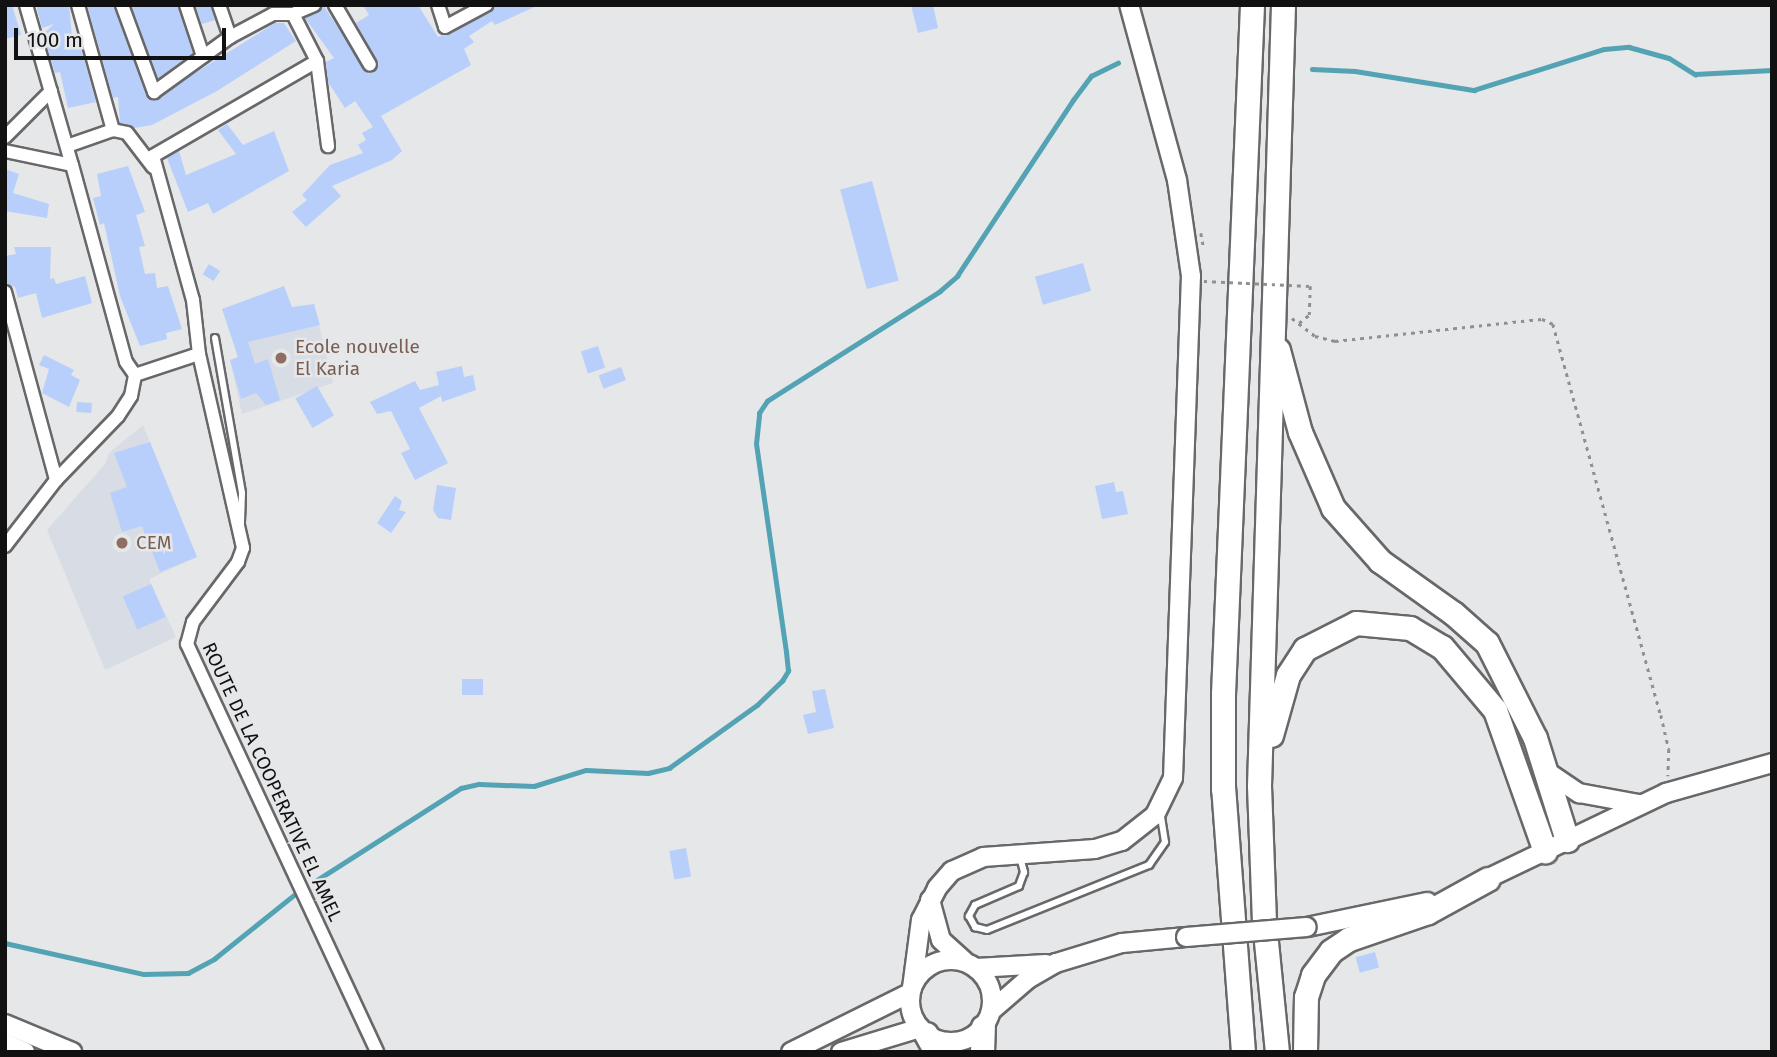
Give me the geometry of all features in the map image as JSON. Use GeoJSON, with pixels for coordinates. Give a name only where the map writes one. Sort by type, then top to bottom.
{"type":"FeatureCollection","features":[{"type":"Feature","properties":{"kind":"highway"},"geometry":{"type":"LineString","coordinates":[[1243,1052],[1238,1021],[1223,789],[1223,694],[1252,5]]}},
{"type":"Feature","properties":{"kind":"highway"},"geometry":{"type":"LineString","coordinates":[[1277,1052],[1259,786],[1271,324],[1283,5]]}},
{"type":"Feature","properties":{"kind":"highway"},"geometry":{"type":"LineString","coordinates":[[1271,324],[1300,432],[1333,508],[1380,561],[1453,613],[1487,643],[1520,704],[1546,771],[1567,840]]}},
{"type":"Feature","properties":{"kind":"highway"},"geometry":{"type":"LineString","coordinates":[[1259,786],[1277,705],[1305,649],[1356,623],[1382,623],[1410,628],[1432,640],[1467,673],[1495,710],[1545,851]]}},
{"type":"Feature","properties":{"kind":"highway"},"geometry":{"type":"LineString","coordinates":[[1305,1052],[1306,997],[1313,975],[1331,951],[1349,939],[1428,912],[1488,879]]}},
{"type":"Feature","properties":{"kind":"highway"},"geometry":{"type":"LineString","coordinates":[[982,1052],[987,1019]]}},
{"type":"Feature","properties":{"kind":"highway"},"geometry":{"type":"LineString","coordinates":[[1228,1052],[1238,1021]]}},
{"type":"Feature","properties":{"kind":"main road"},"geometry":{"type":"LineString","coordinates":[[928,1038],[911,1012],[911,991],[918,931],[930,900],[944,879],[961,865],[983,857],[1108,846],[1134,834],[1159,809],[1176,764],[1192,284],[1177,180],[1129,5]]}},
{"type":"Feature","properties":{"kind":"main road"},"geometry":{"type":"LineString","coordinates":[[841,1052],[928,1038],[960,1041],[987,1019],[1021,983],[1056,963],[1122,943],[1307,927],[1410,907],[1488,879],[1667,793],[1772,763]]}},
{"type":"Feature","properties":{"kind":"main road"},"geometry":{"type":"LineString","coordinates":[[1546,771],[1598,800],[1642,804]]}},
{"type":"Feature","properties":{"kind":"main road"},"geometry":{"type":"LineString","coordinates":[[1514,866],[1530,842],[1533,813]]}},
{"type":"Feature","properties":{"kind":"main road"},"geometry":{"type":"LineString","coordinates":[[930,900],[941,940],[990,987],[987,1019]]}},
{"type":"Feature","properties":{"kind":"main road"},"geometry":{"type":"LineString","coordinates":[[791,1052],[911,991],[932,964],[1056,963]]}},
{"type":"Feature","properties":{"kind":"main road"},"geometry":{"type":"LineString","coordinates":[[5,1024],[72,1052]]}},
{"type":"Feature","properties":{"kind":"main road"},"geometry":{"type":"LineString","coordinates":[[5,1043],[25,1052]]}},
{"type":"Feature","properties":{"kind":"street"},"geometry":{"type":"LineString","coordinates":[[5,546],[56,480],[118,416],[131,396],[135,375],[127,362],[26,5]]}},
{"type":"Feature","properties":{"kind":"street"},"geometry":{"type":"LineString","coordinates":[[78,5],[113,130]]}},
{"type":"Feature","properties":{"kind":"street"},"geometry":{"type":"LineString","coordinates":[[122,5],[154,92],[270,9],[293,15],[314,5]]}},
{"type":"Feature","properties":{"kind":"street"},"geometry":{"type":"LineString","coordinates":[[186,5],[203,56]]}},
{"type":"Feature","properties":{"kind":"street"},"geometry":{"type":"LineString","coordinates":[[219,5],[230,37]]}},
{"type":"Feature","properties":{"kind":"street"},"geometry":{"type":"LineString","coordinates":[[335,5],[370,65]]}},
{"type":"Feature","properties":{"kind":"street"},"geometry":{"type":"LineString","coordinates":[[438,5],[445,27],[486,5]]}},
{"type":"Feature","properties":{"kind":"street"},"geometry":{"type":"LineString","coordinates":[[293,15],[317,61],[328,146]]}},
{"type":"Feature","properties":{"kind":"street"},"geometry":{"type":"LineString","coordinates":[[153,167],[153,156],[162,148],[317,61]]}},
{"type":"Feature","properties":{"kind":"street"},"geometry":{"type":"LineString","coordinates":[[5,137],[51,91]]}},
{"type":"Feature","properties":{"kind":"street"},"geometry":{"type":"LineString","coordinates":[[67,146],[113,130],[127,134],[153,167]]}},
{"type":"Feature","properties":{"kind":"street"},"geometry":{"type":"LineString","coordinates":[[5,151],[72,164]]}},
{"type":"Feature","properties":{"kind":"street","name":"ROUTE DE LA COOPERATIVE EL AMEL"},"geometry":{"type":"LineString","coordinates":[[153,167],[193,300],[199,354],[225,482],[241,532],[238,562],[193,622],[189,652],[377,1052]]}},
{"type":"Feature","properties":{"kind":"street"},"geometry":{"type":"LineString","coordinates":[[5,292],[56,480]]}},
{"type":"Feature","properties":{"kind":"street"},"geometry":{"type":"LineString","coordinates":[[135,375],[199,354]]}},
{"type":"Feature","properties":{"kind":"lane"},"geometry":{"type":"LineString","coordinates":[[215,338],[242,494],[241,532]]}},
{"type":"Feature","properties":{"kind":"lane"},"geometry":{"type":"LineString","coordinates":[[1019,855],[1022,882],[1011,892],[975,905],[970,916],[975,927],[987,930],[1149,865],[1165,842],[1166,824],[1159,809]]}},
{"type":"Feature","properties":{"kind":"path"},"geometry":{"type":"LineString","coordinates":[[1203,281],[1310,286],[1309,315],[1298,323]]}},
{"type":"Feature","properties":{"kind":"path"},"geometry":{"type":"LineString","coordinates":[[1272,300],[1315,336],[1335,341],[1542,319],[1553,324],[1666,736],[1667,793]]}},
{"type":"Feature","properties":{"kind":"shaded area","name":"Ecole nouvelle El Karia"},"geometry":{"type":"Polygon","coordinates":[[[314,304],[333,383],[242,414],[230,360],[238,357],[234,345],[240,342],[240,322],[314,304]]]}},
{"type":"Feature","properties":{"kind":"shaded area","name":"CEM"},"geometry":{"type":"Polygon","coordinates":[[[143,425],[197,557],[149,579],[176,637],[105,670],[47,530],[105,464],[109,453],[143,425]]]}},
{"type":"Feature","properties":{"kind":"building"},"geometry":{"type":"Polygon","coordinates":[[[5,5],[12,5],[21,35],[5,39],[5,5]]]}},
{"type":"Feature","properties":{"kind":"building"},"geometry":{"type":"Polygon","coordinates":[[[36,5],[69,5],[72,36],[77,35],[96,102],[68,108],[60,72],[55,73],[43,34],[54,24],[42,28],[36,5]]]}},
{"type":"Feature","properties":{"kind":"building"},"geometry":{"type":"Polygon","coordinates":[[[87,5],[113,5],[146,95],[152,100],[275,23],[284,23],[296,41],[217,91],[152,125],[134,128],[120,123],[118,97],[113,98],[87,5]]]}},
{"type":"Feature","properties":{"kind":"building"},"geometry":{"type":"Polygon","coordinates":[[[131,5],[177,5],[193,53],[158,78],[131,5]]]}},
{"type":"Feature","properties":{"kind":"building"},"geometry":{"type":"Polygon","coordinates":[[[195,5],[210,5],[215,20],[202,24],[195,5]]]}},
{"type":"Feature","properties":{"kind":"building"},"geometry":{"type":"Polygon","coordinates":[[[323,5],[369,74],[379,64],[356,23],[369,15],[363,5],[418,5],[438,37],[490,13],[495,5],[539,5],[495,25],[492,21],[469,36],[474,42],[464,49],[471,65],[381,116],[402,151],[392,160],[332,186],[341,196],[306,227],[292,212],[307,200],[302,195],[330,165],[363,153],[358,145],[366,140],[362,133],[373,127],[355,101],[345,108],[328,82],[326,62],[334,58],[305,18],[323,5]]]}},
{"type":"Feature","properties":{"kind":"building"},"geometry":{"type":"Polygon","coordinates":[[[911,5],[933,5],[938,28],[918,33],[911,5]]]}},
{"type":"Feature","properties":{"kind":"building"},"geometry":{"type":"Polygon","coordinates":[[[227,124],[243,145],[274,131],[289,171],[213,214],[208,203],[188,212],[167,158],[179,151],[186,175],[236,154],[218,130],[227,124]]]}},
{"type":"Feature","properties":{"kind":"building"},"geometry":{"type":"Polygon","coordinates":[[[128,166],[145,212],[136,215],[145,246],[139,247],[145,274],[155,273],[157,288],[168,286],[182,329],[166,333],[167,339],[140,346],[120,296],[104,223],[100,225],[93,198],[101,196],[97,174],[128,166]]]}},
{"type":"Feature","properties":{"kind":"building"},"geometry":{"type":"Polygon","coordinates":[[[5,169],[19,174],[13,193],[49,204],[47,218],[5,211],[5,169]]]}},
{"type":"Feature","properties":{"kind":"building"},"geometry":{"type":"Polygon","coordinates":[[[872,181],[899,280],[867,289],[840,190],[872,181]]]}},
{"type":"Feature","properties":{"kind":"building"},"geometry":{"type":"Polygon","coordinates":[[[14,247],[51,247],[50,279],[54,278],[56,284],[85,276],[92,303],[42,318],[36,293],[18,298],[15,287],[6,283],[5,256],[16,254],[14,247]]]}},
{"type":"Feature","properties":{"kind":"building"},"geometry":{"type":"Polygon","coordinates":[[[1083,263],[1091,291],[1043,305],[1035,277],[1083,263]]]}},
{"type":"Feature","properties":{"kind":"building"},"geometry":{"type":"Polygon","coordinates":[[[209,264],[220,271],[214,281],[203,274],[209,264]]]}},
{"type":"Feature","properties":{"kind":"building"},"geometry":{"type":"Polygon","coordinates":[[[284,286],[292,307],[314,304],[320,325],[248,342],[255,364],[268,359],[280,400],[266,405],[256,393],[241,399],[230,360],[238,357],[222,309],[284,286]]]}},
{"type":"Feature","properties":{"kind":"building"},"geometry":{"type":"Polygon","coordinates":[[[598,346],[605,368],[588,373],[581,352],[598,346]]]}},
{"type":"Feature","properties":{"kind":"building"},"geometry":{"type":"Polygon","coordinates":[[[44,355],[74,370],[71,375],[80,380],[69,407],[42,393],[49,369],[39,365],[44,355]]]}},
{"type":"Feature","properties":{"kind":"building"},"geometry":{"type":"Polygon","coordinates":[[[462,366],[464,377],[473,375],[476,390],[442,402],[441,396],[419,408],[448,463],[415,480],[401,453],[410,449],[391,411],[377,414],[370,402],[415,381],[420,390],[439,385],[436,372],[462,366]]]}},
{"type":"Feature","properties":{"kind":"building"},"geometry":{"type":"Polygon","coordinates":[[[621,367],[626,380],[604,389],[599,376],[621,367]]]}},
{"type":"Feature","properties":{"kind":"building"},"geometry":{"type":"Polygon","coordinates":[[[317,386],[334,415],[312,428],[295,398],[317,386]]]}},
{"type":"Feature","properties":{"kind":"building"},"geometry":{"type":"Polygon","coordinates":[[[77,402],[92,403],[91,413],[76,412],[77,402]]]}},
{"type":"Feature","properties":{"kind":"building"},"geometry":{"type":"Polygon","coordinates":[[[150,442],[197,557],[160,572],[142,526],[122,532],[110,493],[127,487],[114,453],[150,442]]]}},
{"type":"Feature","properties":{"kind":"building"},"geometry":{"type":"Polygon","coordinates":[[[1114,482],[1116,492],[1123,491],[1128,514],[1102,519],[1095,486],[1114,482]]]}},
{"type":"Feature","properties":{"kind":"building"},"geometry":{"type":"Polygon","coordinates":[[[437,485],[456,488],[451,520],[438,518],[433,510],[437,485]]]}},
{"type":"Feature","properties":{"kind":"building"},"geometry":{"type":"Polygon","coordinates":[[[395,496],[402,501],[399,510],[406,512],[391,533],[377,523],[395,496]]]}},
{"type":"Feature","properties":{"kind":"building"},"geometry":{"type":"Polygon","coordinates":[[[151,584],[166,617],[137,629],[123,597],[151,584]]]}},
{"type":"Feature","properties":{"kind":"building"},"geometry":{"type":"Polygon","coordinates":[[[462,679],[483,679],[483,695],[462,695],[462,679]]]}},
{"type":"Feature","properties":{"kind":"building"},"geometry":{"type":"Polygon","coordinates":[[[825,689],[834,728],[808,734],[803,715],[816,712],[812,691],[825,689]]]}},
{"type":"Feature","properties":{"kind":"building"},"geometry":{"type":"Polygon","coordinates":[[[686,848],[691,877],[674,880],[669,851],[686,848]]]}},
{"type":"Feature","properties":{"kind":"building"},"geometry":{"type":"Polygon","coordinates":[[[1375,952],[1379,967],[1360,973],[1356,957],[1375,952]]]}},
{"type":"Feature","properties":{"kind":"waterway"},"geometry":{"type":"LineString","coordinates":[[1312,69],[1355,71],[1474,90],[1604,49],[1629,47],[1669,58],[1695,74],[1772,70]]}},
{"type":"Feature","properties":{"kind":"waterway"},"geometry":{"type":"LineString","coordinates":[[314,882],[461,788],[479,784],[534,786],[586,770],[648,773],[669,768],[757,705],[782,681],[788,671],[756,444],[759,413],[767,401],[940,291],[957,276],[1091,76],[1118,63]]}},
{"type":"Feature","properties":{"kind":"waterway"},"geometry":{"type":"LineString","coordinates":[[5,943],[144,974],[188,973],[214,959],[294,895]]}},
{"type":"Feature","properties":{"kind":"place","name":"Ecole nouvelle El Karia"},"geometry":{"type":"Point","coordinates":[281,358]}},
{"type":"Feature","properties":{"kind":"place","name":"CEM"},"geometry":{"type":"Point","coordinates":[122,543]}}]}
